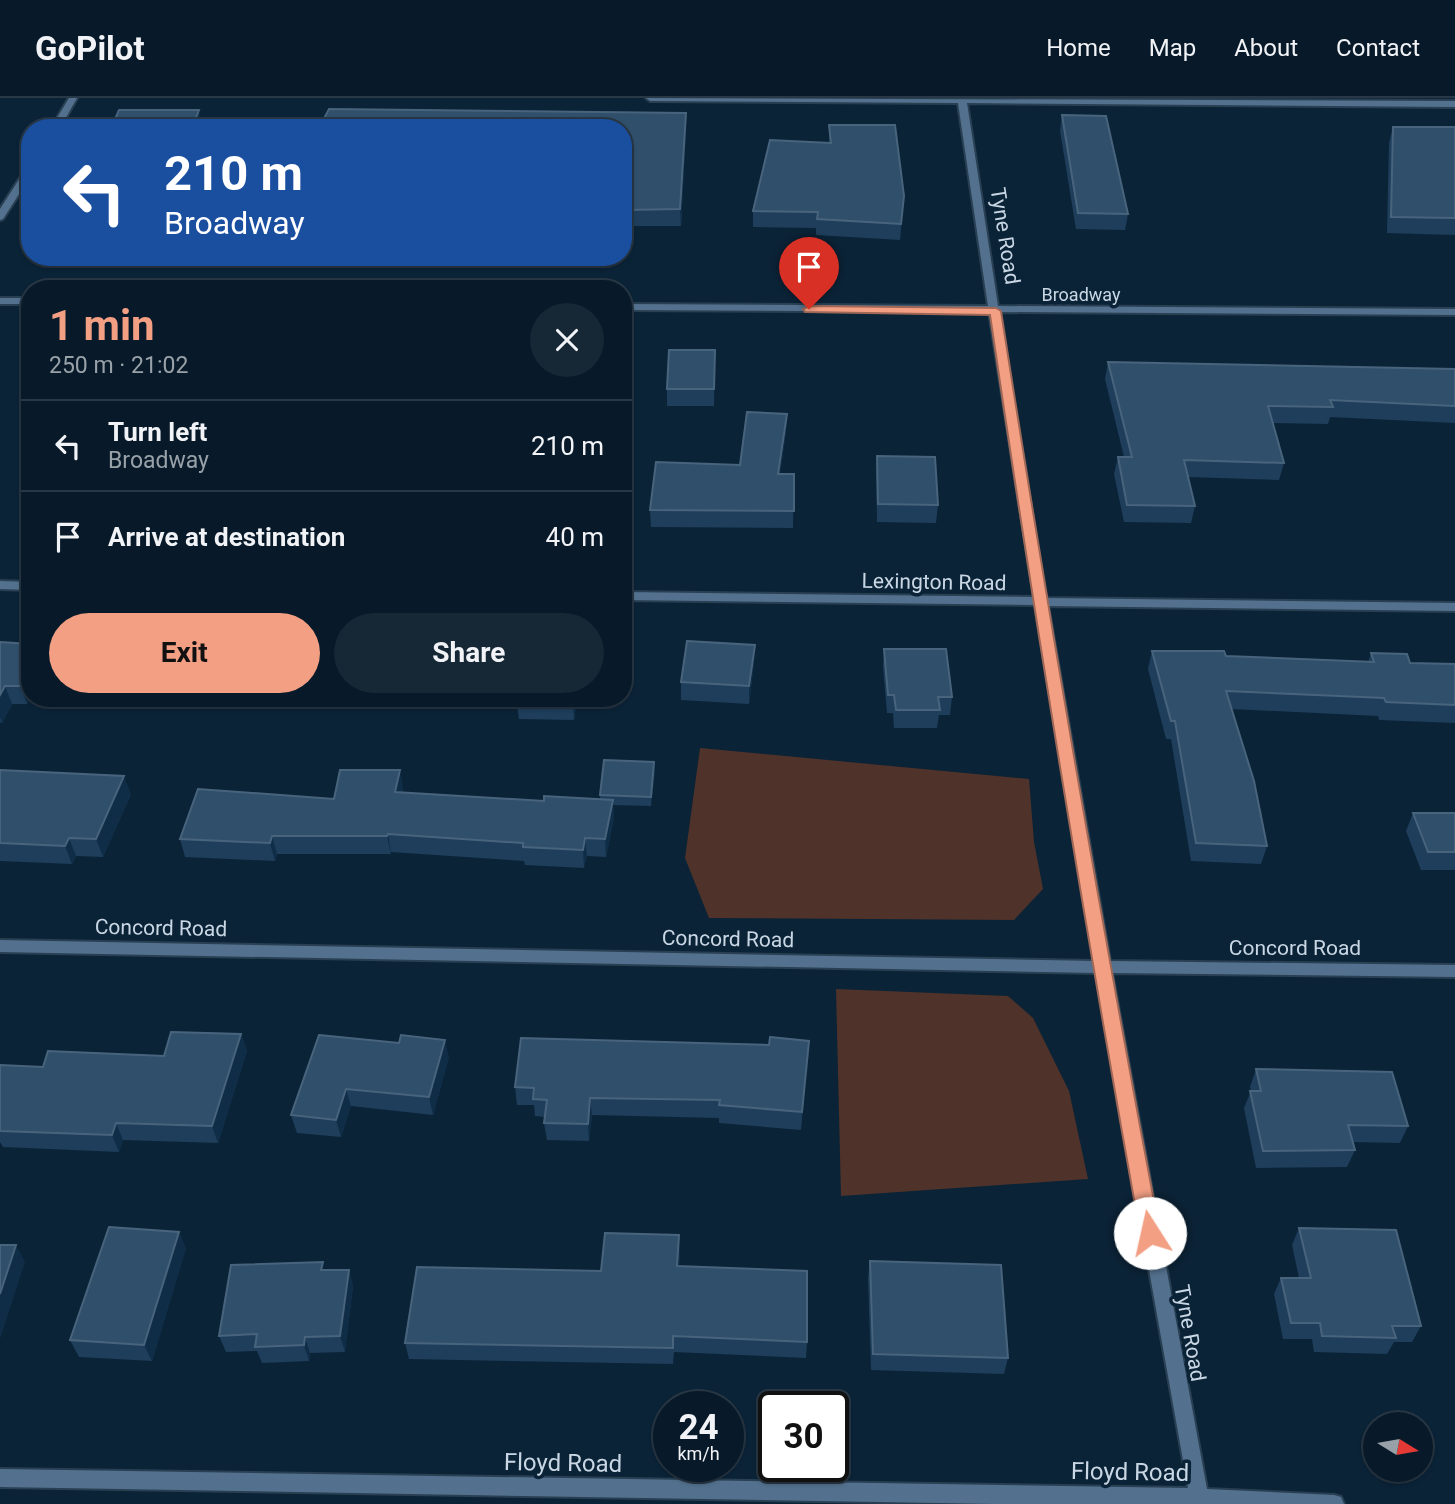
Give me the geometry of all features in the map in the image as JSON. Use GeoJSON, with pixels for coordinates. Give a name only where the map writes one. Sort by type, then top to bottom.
{"type":"FeatureCollection","features":[{"type":"Feature","properties":{"kind":"street"},"geometry":{"type":"LineString","coordinates":[[60,119],[73,98]]}},
{"type":"Feature","properties":{"kind":"street"},"geometry":{"type":"LineString","coordinates":[[649,98],[1455,104]]}},
{"type":"Feature","properties":{"kind":"street","name":"Tyne Road"},"geometry":{"type":"LineString","coordinates":[[962,100],[1040,603],[1101,967],[1199,1498]]}},
{"type":"Feature","properties":{"kind":"street"},"geometry":{"type":"LineString","coordinates":[[0,217],[21,183]]}},
{"type":"Feature","properties":{"kind":"street"},"geometry":{"type":"LineString","coordinates":[[0,301],[21,301]]}},
{"type":"Feature","properties":{"kind":"street","name":"Broadway"},"geometry":{"type":"LineString","coordinates":[[632,307],[1455,312]]}},
{"type":"Feature","properties":{"kind":"street"},"geometry":{"type":"LineString","coordinates":[[0,585],[21,586]]}},
{"type":"Feature","properties":{"kind":"street","name":"Lexington Road"},"geometry":{"type":"LineString","coordinates":[[632,596],[1455,607]]}},
{"type":"Feature","properties":{"kind":"street","name":"Concord Road"},"geometry":{"type":"LineString","coordinates":[[0,946],[1455,971]]}},
{"type":"Feature","properties":{"kind":"street","name":"Floyd Road"},"geometry":{"type":"LineString","coordinates":[[0,1478],[1199,1498],[1335,1504]]}},
{"type":"Feature","properties":{"kind":"shaded area"},"geometry":{"type":"Polygon","coordinates":[[[700,748],[1029,779],[1034,842],[1043,889],[1014,920],[709,918],[685,858],[700,748]]]}},
{"type":"Feature","properties":{"kind":"shaded area"},"geometry":{"type":"Polygon","coordinates":[[[836,989],[1008,996],[1033,1018],[1069,1091],[1088,1179],[841,1196],[836,989]]]}},
{"type":"Feature","properties":{"kind":"building"},"geometry":{"type":"Polygon","coordinates":[[[329,109],[686,113],[680,209],[632,210],[632,119],[324,119],[329,109]]]}},
{"type":"Feature","properties":{"kind":"building"},"geometry":{"type":"Polygon","coordinates":[[[119,110],[199,110],[196,119],[115,119],[119,110]]]}},
{"type":"Feature","properties":{"kind":"building"},"geometry":{"type":"Polygon","coordinates":[[[1062,115],[1106,116],[1128,214],[1078,213],[1062,115]]]}},
{"type":"Feature","properties":{"kind":"building"},"geometry":{"type":"Polygon","coordinates":[[[829,125],[895,125],[904,196],[901,224],[817,219],[818,212],[753,211],[770,140],[831,143],[829,125]]]}},
{"type":"Feature","properties":{"kind":"building"},"geometry":{"type":"Polygon","coordinates":[[[1393,127],[1455,127],[1455,218],[1391,217],[1393,127]]]}},
{"type":"Feature","properties":{"kind":"building"},"geometry":{"type":"Polygon","coordinates":[[[669,350],[715,350],[714,389],[667,389],[669,350]]]}},
{"type":"Feature","properties":{"kind":"building"},"geometry":{"type":"Polygon","coordinates":[[[1108,362],[1455,369],[1455,406],[1330,400],[1333,407],[1268,406],[1284,463],[1184,460],[1195,506],[1127,505],[1118,457],[1132,457],[1108,362]]]}},
{"type":"Feature","properties":{"kind":"building"},"geometry":{"type":"Polygon","coordinates":[[[747,412],[787,414],[778,474],[794,474],[794,511],[650,510],[656,462],[740,465],[747,412]]]}},
{"type":"Feature","properties":{"kind":"building"},"geometry":{"type":"Polygon","coordinates":[[[877,456],[935,457],[938,505],[878,504],[877,456]]]}},
{"type":"Feature","properties":{"kind":"building"},"geometry":{"type":"Polygon","coordinates":[[[687,641],[755,645],[749,686],[681,682],[687,641]]]}},
{"type":"Feature","properties":{"kind":"building"},"geometry":{"type":"Polygon","coordinates":[[[0,642],[21,643],[21,686],[5,686],[0,695],[0,642]]]}},
{"type":"Feature","properties":{"kind":"building"},"geometry":{"type":"Polygon","coordinates":[[[884,649],[946,649],[952,697],[938,697],[940,710],[896,710],[894,695],[888,695],[884,649]]]}},
{"type":"Feature","properties":{"kind":"building"},"geometry":{"type":"Polygon","coordinates":[[[1152,651],[1224,651],[1226,656],[1374,662],[1371,653],[1407,654],[1410,663],[1455,664],[1455,705],[1386,702],[1384,698],[1226,691],[1254,781],[1267,846],[1196,843],[1175,721],[1171,721],[1152,651]]]}},
{"type":"Feature","properties":{"kind":"building"},"geometry":{"type":"Polygon","coordinates":[[[604,760],[654,762],[651,797],[600,795],[604,760]]]}},
{"type":"Feature","properties":{"kind":"building"},"geometry":{"type":"Polygon","coordinates":[[[0,770],[124,776],[96,839],[69,838],[65,846],[0,843],[0,770]]]}},
{"type":"Feature","properties":{"kind":"building"},"geometry":{"type":"Polygon","coordinates":[[[340,770],[400,770],[395,792],[544,801],[544,796],[613,800],[605,839],[585,838],[583,850],[388,834],[272,836],[270,843],[180,839],[198,789],[334,799],[340,770]]]}},
{"type":"Feature","properties":{"kind":"building"},"geometry":{"type":"Polygon","coordinates":[[[1413,813],[1455,813],[1455,852],[1428,852],[1413,813]]]}},
{"type":"Feature","properties":{"kind":"building"},"geometry":{"type":"Polygon","coordinates":[[[171,1032],[241,1034],[212,1126],[116,1123],[112,1135],[0,1131],[0,1065],[43,1067],[48,1051],[164,1056],[171,1032]]]}},
{"type":"Feature","properties":{"kind":"building"},"geometry":{"type":"Polygon","coordinates":[[[319,1035],[399,1043],[401,1035],[445,1040],[429,1097],[346,1089],[336,1120],[291,1115],[319,1035]]]}},
{"type":"Feature","properties":{"kind":"building"},"geometry":{"type":"Polygon","coordinates":[[[770,1037],[809,1041],[802,1112],[719,1105],[720,1100],[590,1098],[588,1124],[544,1123],[547,1100],[533,1099],[534,1088],[515,1087],[521,1038],[769,1045],[770,1037]]]}},
{"type":"Feature","properties":{"kind":"building"},"geometry":{"type":"Polygon","coordinates":[[[1256,1069],[1392,1072],[1408,1126],[1348,1125],[1355,1150],[1263,1151],[1250,1091],[1261,1091],[1256,1069]]]}},
{"type":"Feature","properties":{"kind":"building"},"geometry":{"type":"Polygon","coordinates":[[[109,1227],[179,1232],[144,1345],[70,1340],[109,1227]]]}},
{"type":"Feature","properties":{"kind":"building"},"geometry":{"type":"Polygon","coordinates":[[[1299,1228],[1396,1230],[1421,1326],[1392,1326],[1396,1338],[1322,1336],[1320,1323],[1291,1323],[1281,1278],[1311,1278],[1299,1228]]]}},
{"type":"Feature","properties":{"kind":"building"},"geometry":{"type":"Polygon","coordinates":[[[605,1233],[679,1235],[677,1266],[807,1271],[807,1342],[673,1336],[673,1348],[405,1343],[417,1267],[601,1271],[605,1233]]]}},
{"type":"Feature","properties":{"kind":"building"},"geometry":{"type":"Polygon","coordinates":[[[0,1245],[16,1245],[0,1294],[0,1245]]]}},
{"type":"Feature","properties":{"kind":"building"},"geometry":{"type":"Polygon","coordinates":[[[870,1261],[1001,1265],[1008,1358],[873,1354],[870,1261]]]}},
{"type":"Feature","properties":{"kind":"building"},"geometry":{"type":"Polygon","coordinates":[[[323,1262],[321,1270],[349,1270],[340,1336],[305,1337],[304,1345],[255,1347],[257,1334],[219,1336],[231,1265],[323,1262]]]}},
{"type":"Feature","properties":{"kind":"route"},"geometry":{"type":"LineString","coordinates":[[809,309],[996,311],[1040,603],[1101,967],[1150,1233]]}}]}
